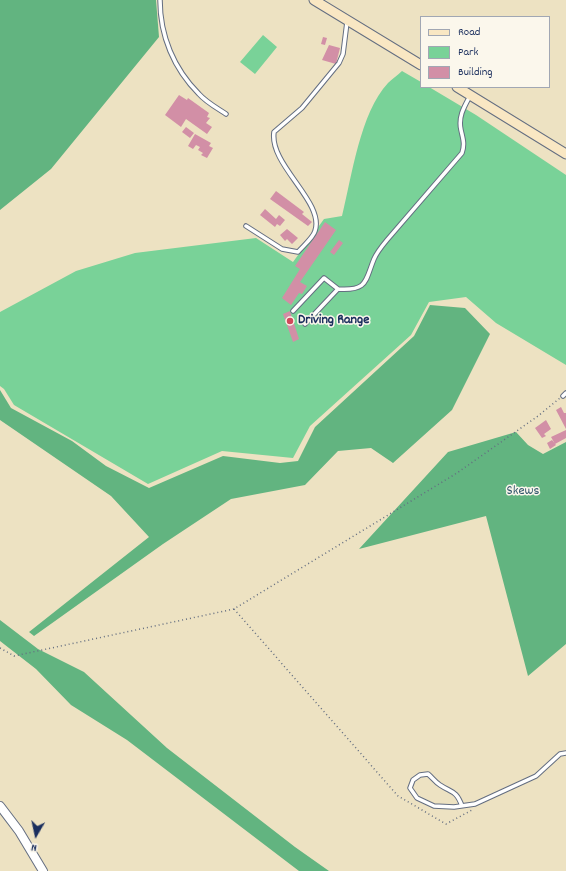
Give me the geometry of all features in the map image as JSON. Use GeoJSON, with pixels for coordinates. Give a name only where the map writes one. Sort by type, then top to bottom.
{"type":"FeatureCollection","features":[{"type":"Feature","properties":{"kind":"main road"},"geometry":{"type":"LineString","coordinates":[[314,0],[420,64]]}},
{"type":"Feature","properties":{"kind":"main road"},"geometry":{"type":"LineString","coordinates":[[459,88],[566,154]]}},
{"type":"Feature","properties":{"kind":"street"},"geometry":{"type":"LineString","coordinates":[[0,806],[19,831],[43,871]]}},
{"type":"Feature","properties":{"kind":"lane"},"geometry":{"type":"LineString","coordinates":[[160,0],[160,14],[166,43],[179,71],[200,96],[226,114]]}},
{"type":"Feature","properties":{"kind":"lane"},"geometry":{"type":"LineString","coordinates":[[246,226],[282,248],[298,252],[315,232],[317,221],[309,198],[289,174],[273,139],[274,132],[302,108],[339,63],[343,54],[348,21]]}},
{"type":"Feature","properties":{"kind":"lane"},"geometry":{"type":"LineString","coordinates":[[293,312],[324,278],[338,289],[350,290],[365,282],[369,277],[376,254],[462,153],[464,140],[460,120],[462,110],[471,95]]}},
{"type":"Feature","properties":{"kind":"lane"},"geometry":{"type":"LineString","coordinates":[[305,324],[338,289]]}},
{"type":"Feature","properties":{"kind":"lane"},"geometry":{"type":"LineString","coordinates":[[462,806],[459,796],[451,789],[440,785],[428,774],[420,775],[413,780],[410,788],[417,798],[434,806],[454,807],[462,806],[475,804],[536,776],[560,754],[566,754]]}},
{"type":"Feature","properties":{"kind":"path"},"geometry":{"type":"LineString","coordinates":[[0,648],[14,656],[234,608],[457,473],[538,416],[564,394]]}},
{"type":"Feature","properties":{"kind":"path"},"geometry":{"type":"LineString","coordinates":[[234,608],[398,796],[446,824],[478,807]]}},
{"type":"Feature","properties":{"kind":"green space"},"geometry":{"type":"Polygon","coordinates":[[[0,0],[156,0],[159,37],[51,169],[0,210],[0,0]]]}},
{"type":"Feature","properties":{"kind":"green space"},"geometry":{"type":"Polygon","coordinates":[[[263,35],[277,47],[255,74],[240,62],[263,35]]]}},
{"type":"Feature","properties":{"kind":"green space"},"geometry":{"type":"Polygon","coordinates":[[[402,71],[420,81],[420,88],[431,88],[476,115],[566,175],[566,365],[496,323],[466,297],[429,302],[411,335],[310,426],[293,458],[222,451],[148,484],[14,405],[4,389],[0,386],[0,312],[76,271],[135,253],[256,238],[293,262],[324,219],[342,216],[358,146],[364,128],[370,111],[378,96],[388,83],[402,71]]]}},
{"type":"Feature","properties":{"kind":"green space"},"geometry":{"type":"Polygon","coordinates":[[[430,305],[465,308],[490,334],[452,410],[393,463],[371,448],[338,451],[305,485],[231,499],[163,544],[34,636],[29,632],[149,537],[111,496],[0,420],[0,390],[11,408],[72,441],[106,466],[149,488],[223,456],[280,463],[298,461],[315,427],[414,336],[430,305]]]}},
{"type":"Feature","properties":{"kind":"green space","name":"Skews"},"geometry":{"type":"Polygon","coordinates":[[[516,432],[528,445],[543,454],[566,442],[566,644],[528,676],[486,516],[359,549],[448,452],[516,432]]]}},
{"type":"Feature","properties":{"kind":"green space"},"geometry":{"type":"Polygon","coordinates":[[[0,620],[38,649],[84,672],[167,748],[295,847],[329,871],[299,871],[127,740],[71,705],[36,669],[0,641],[0,620]]]}},
{"type":"Feature","properties":{"kind":"building"},"geometry":{"type":"Polygon","coordinates":[[[323,37],[327,38],[325,45],[321,44],[323,37]]]}},
{"type":"Feature","properties":{"kind":"building"},"geometry":{"type":"Polygon","coordinates":[[[329,45],[340,48],[336,64],[322,60],[329,45]]]}},
{"type":"Feature","properties":{"kind":"building"},"geometry":{"type":"Polygon","coordinates":[[[179,95],[187,100],[188,98],[209,113],[207,117],[210,118],[206,123],[212,127],[207,134],[186,119],[181,127],[165,115],[179,95]]]}},
{"type":"Feature","properties":{"kind":"building"},"geometry":{"type":"Polygon","coordinates":[[[186,127],[194,133],[190,138],[182,132],[186,127]]]}},
{"type":"Feature","properties":{"kind":"building"},"geometry":{"type":"Polygon","coordinates":[[[195,134],[211,143],[209,146],[213,148],[207,158],[201,155],[203,153],[198,150],[200,147],[196,145],[193,149],[188,146],[195,134]]]}},
{"type":"Feature","properties":{"kind":"building"},"geometry":{"type":"Polygon","coordinates":[[[276,191],[304,212],[302,214],[312,222],[308,226],[270,199],[276,191]]]}},
{"type":"Feature","properties":{"kind":"building"},"geometry":{"type":"Polygon","coordinates":[[[265,209],[276,219],[279,215],[285,220],[280,226],[277,224],[275,227],[260,215],[265,209]]]}},
{"type":"Feature","properties":{"kind":"building"},"geometry":{"type":"Polygon","coordinates":[[[325,222],[336,230],[300,282],[307,286],[302,294],[299,293],[291,305],[282,298],[300,269],[295,266],[325,222]]]}},
{"type":"Feature","properties":{"kind":"building"},"geometry":{"type":"Polygon","coordinates":[[[287,229],[298,238],[292,244],[287,239],[285,241],[280,235],[287,229]]]}},
{"type":"Feature","properties":{"kind":"building"},"geometry":{"type":"Polygon","coordinates":[[[339,240],[343,243],[334,255],[330,252],[339,240]]]}},
{"type":"Feature","properties":{"kind":"building","name":"Driving Range"},"geometry":{"type":"Polygon","coordinates":[[[290,311],[299,339],[293,342],[283,314],[290,311]]]}},
{"type":"Feature","properties":{"kind":"building"},"geometry":{"type":"Polygon","coordinates":[[[561,407],[564,413],[566,413],[566,429],[556,410],[561,407]]]}},
{"type":"Feature","properties":{"kind":"building"},"geometry":{"type":"Polygon","coordinates":[[[546,420],[551,429],[544,434],[546,436],[542,438],[535,428],[546,420]]]}},
{"type":"Feature","properties":{"kind":"building"},"geometry":{"type":"Polygon","coordinates":[[[566,430],[566,438],[555,444],[551,437],[566,430]]]}},
{"type":"Feature","properties":{"kind":"building"},"geometry":{"type":"Polygon","coordinates":[[[552,440],[556,445],[550,449],[547,443],[552,440]]]}},
{"type":"Feature","properties":{"kind":"place","name":"Driving Range"},"geometry":{"type":"Point","coordinates":[290,321]}}]}
